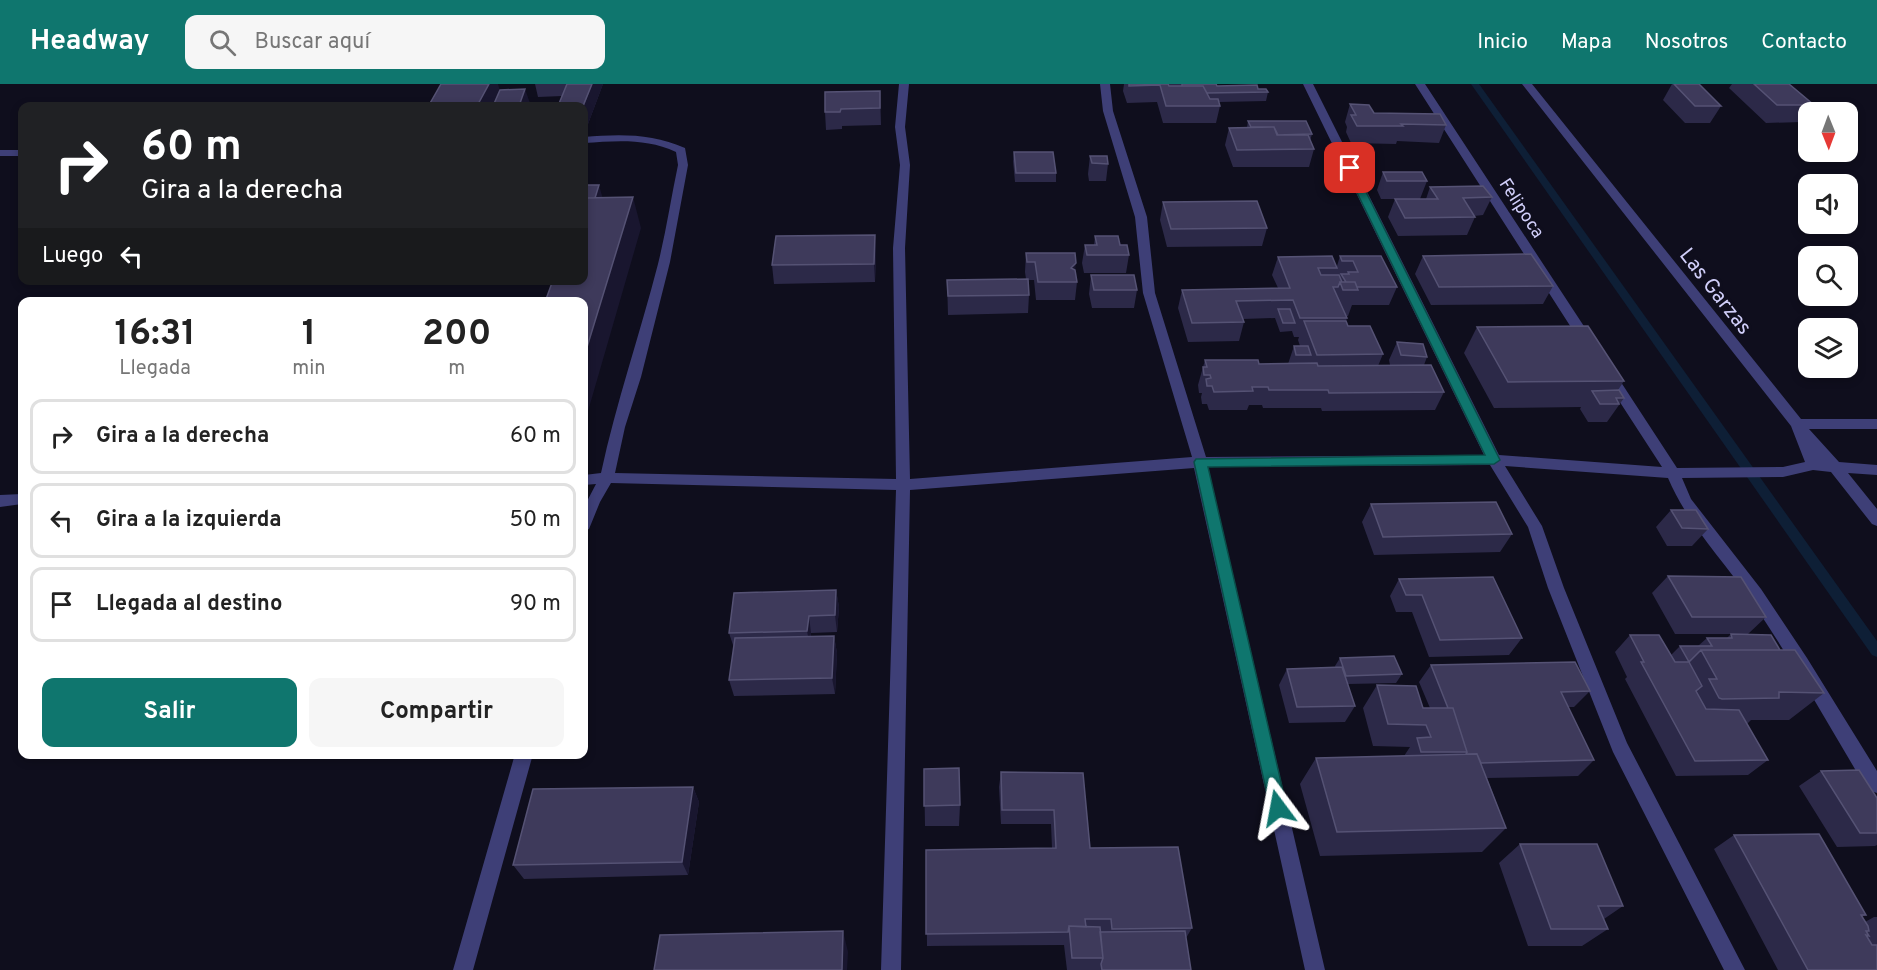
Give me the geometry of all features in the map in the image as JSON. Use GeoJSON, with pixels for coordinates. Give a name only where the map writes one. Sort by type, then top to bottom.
{"type":"FeatureCollection","features":[{"type":"Feature","properties":{"kind":"street"},"geometry":{"type":"LineString","coordinates":[[891,970],[903,485],[899,248],[905,165],[900,127],[904,84]]}},
{"type":"Feature","properties":{"kind":"street"},"geometry":{"type":"LineString","coordinates":[[1105,84],[1108,111],[1141,217],[1149,293],[1200,462],[1315,970]]}},
{"type":"Feature","properties":{"kind":"street"},"geometry":{"type":"LineString","coordinates":[[1308,84],[1494,460],[1535,526],[1556,588],[1619,746],[1735,970]]}},
{"type":"Feature","properties":{"kind":"street","name":"Felipoca"},"geometry":{"type":"LineString","coordinates":[[1420,84],[1673,473],[1685,501],[1755,594],[1801,663],[1865,770],[1877,785]]}},
{"type":"Feature","properties":{"kind":"street","name":"Las Garzas"},"geometry":{"type":"LineString","coordinates":[[1527,84],[1797,424],[1837,469],[1877,520]]}},
{"type":"Feature","properties":{"kind":"street"},"geometry":{"type":"LineString","coordinates":[[588,140],[637,138],[669,143],[681,150],[683,165],[664,261],[634,377],[618,427],[607,478],[588,514]]}},
{"type":"Feature","properties":{"kind":"street"},"geometry":{"type":"LineString","coordinates":[[0,153],[18,153]]}},
{"type":"Feature","properties":{"kind":"street"},"geometry":{"type":"LineString","coordinates":[[1813,465],[1797,424],[1877,424]]}},
{"type":"Feature","properties":{"kind":"street"},"geometry":{"type":"LineString","coordinates":[[588,480],[607,478],[903,485],[1200,462],[1494,460],[1673,473],[1783,472],[1813,465],[1837,469],[1877,470]]}},
{"type":"Feature","properties":{"kind":"street"},"geometry":{"type":"LineString","coordinates":[[0,501],[18,499]]}},
{"type":"Feature","properties":{"kind":"street"},"geometry":{"type":"LineString","coordinates":[[464,970],[497,843],[522,759]]}},
{"type":"Feature","properties":{"kind":"building"},"geometry":{"type":"Polygon","coordinates":[[[441,84],[489,84],[479,102],[431,102],[441,84]]]}},
{"type":"Feature","properties":{"kind":"building"},"geometry":{"type":"Polygon","coordinates":[[[567,84],[592,84],[585,102],[560,102],[567,84]]]}},
{"type":"Feature","properties":{"kind":"building"},"geometry":{"type":"Polygon","coordinates":[[[1129,84],[1203,86],[1210,99],[1218,99],[1220,106],[1166,106],[1160,85],[1129,86],[1129,84]]]}},
{"type":"Feature","properties":{"kind":"building"},"geometry":{"type":"Polygon","coordinates":[[[1182,84],[1257,85],[1258,89],[1266,89],[1268,92],[1207,93],[1203,86],[1182,86],[1182,84]]]}},
{"type":"Feature","properties":{"kind":"building"},"geometry":{"type":"Polygon","coordinates":[[[1674,84],[1699,84],[1721,106],[1695,106],[1674,84]]]}},
{"type":"Feature","properties":{"kind":"building"},"geometry":{"type":"Polygon","coordinates":[[[1754,84],[1789,84],[1810,102],[1798,102],[1798,105],[1777,105],[1754,84]]]}},
{"type":"Feature","properties":{"kind":"building"},"geometry":{"type":"Polygon","coordinates":[[[525,89],[520,102],[495,102],[500,90],[525,89]]]}},
{"type":"Feature","properties":{"kind":"building"},"geometry":{"type":"Polygon","coordinates":[[[880,91],[880,108],[841,109],[840,112],[825,112],[825,92],[880,91]]]}},
{"type":"Feature","properties":{"kind":"building"},"geometry":{"type":"Polygon","coordinates":[[[1350,104],[1369,105],[1374,113],[1440,114],[1446,125],[1357,126],[1351,115],[1356,115],[1350,104]]]}},
{"type":"Feature","properties":{"kind":"building"},"geometry":{"type":"Polygon","coordinates":[[[1248,121],[1306,121],[1312,134],[1277,135],[1274,127],[1251,127],[1248,121]]]}},
{"type":"Feature","properties":{"kind":"building"},"geometry":{"type":"Polygon","coordinates":[[[1274,127],[1278,135],[1308,135],[1314,149],[1237,150],[1229,128],[1274,127]]]}},
{"type":"Feature","properties":{"kind":"building"},"geometry":{"type":"Polygon","coordinates":[[[1014,152],[1053,152],[1056,173],[1016,173],[1014,152]]]}},
{"type":"Feature","properties":{"kind":"building"},"geometry":{"type":"Polygon","coordinates":[[[1090,156],[1107,156],[1108,164],[1092,163],[1090,156]]]}},
{"type":"Feature","properties":{"kind":"building"},"geometry":{"type":"Polygon","coordinates":[[[1383,172],[1422,172],[1427,181],[1387,181],[1383,172]]]}},
{"type":"Feature","properties":{"kind":"building"},"geometry":{"type":"Polygon","coordinates":[[[588,185],[599,185],[595,198],[588,198],[588,185]]]}},
{"type":"Feature","properties":{"kind":"building"},"geometry":{"type":"Polygon","coordinates":[[[1483,186],[1492,197],[1463,198],[1475,217],[1405,218],[1395,199],[1438,199],[1430,187],[1483,186]]]}},
{"type":"Feature","properties":{"kind":"building"},"geometry":{"type":"Polygon","coordinates":[[[633,197],[588,344],[588,297],[547,297],[551,285],[588,285],[588,198],[633,197]]]}},
{"type":"Feature","properties":{"kind":"building"},"geometry":{"type":"Polygon","coordinates":[[[1257,201],[1267,228],[1171,229],[1163,202],[1257,201]]]}},
{"type":"Feature","properties":{"kind":"building"},"geometry":{"type":"Polygon","coordinates":[[[875,235],[874,264],[772,265],[776,236],[875,235]]]}},
{"type":"Feature","properties":{"kind":"building"},"geometry":{"type":"Polygon","coordinates":[[[1095,236],[1118,236],[1120,245],[1127,245],[1129,255],[1087,255],[1085,245],[1097,245],[1095,236]]]}},
{"type":"Feature","properties":{"kind":"building"},"geometry":{"type":"Polygon","coordinates":[[[1026,253],[1075,253],[1076,263],[1071,268],[1075,270],[1077,282],[1038,282],[1035,262],[1027,262],[1026,253]]]}},
{"type":"Feature","properties":{"kind":"building"},"geometry":{"type":"Polygon","coordinates":[[[1531,254],[1553,286],[1439,287],[1423,256],[1531,254]]]}},
{"type":"Feature","properties":{"kind":"building"},"geometry":{"type":"Polygon","coordinates":[[[1332,256],[1337,268],[1318,268],[1321,275],[1339,275],[1342,282],[1338,287],[1333,287],[1347,318],[1300,318],[1293,300],[1236,301],[1244,322],[1192,323],[1182,290],[1290,288],[1278,257],[1332,256]]]}},
{"type":"Feature","properties":{"kind":"building"},"geometry":{"type":"Polygon","coordinates":[[[1340,256],[1381,256],[1397,287],[1357,287],[1355,282],[1346,282],[1341,274],[1358,272],[1353,261],[1342,261],[1340,256]]]}},
{"type":"Feature","properties":{"kind":"building"},"geometry":{"type":"Polygon","coordinates":[[[1091,275],[1134,275],[1137,290],[1094,290],[1091,275]]]}},
{"type":"Feature","properties":{"kind":"building"},"geometry":{"type":"Polygon","coordinates":[[[1028,279],[1029,295],[948,296],[947,280],[1028,279]]]}},
{"type":"Feature","properties":{"kind":"building"},"geometry":{"type":"Polygon","coordinates":[[[1340,282],[1355,282],[1358,290],[1343,290],[1340,282]]]}},
{"type":"Feature","properties":{"kind":"building"},"geometry":{"type":"Polygon","coordinates":[[[1278,309],[1290,309],[1295,323],[1283,323],[1278,309]]]}},
{"type":"Feature","properties":{"kind":"building"},"geometry":{"type":"Polygon","coordinates":[[[1304,321],[1346,321],[1348,326],[1370,326],[1383,354],[1317,355],[1304,321]]]}},
{"type":"Feature","properties":{"kind":"building"},"geometry":{"type":"Polygon","coordinates":[[[1588,326],[1624,381],[1508,382],[1477,327],[1588,326]]]}},
{"type":"Feature","properties":{"kind":"building"},"geometry":{"type":"Polygon","coordinates":[[[1397,342],[1423,344],[1427,357],[1401,355],[1397,342]]]}},
{"type":"Feature","properties":{"kind":"building"},"geometry":{"type":"Polygon","coordinates":[[[1294,346],[1308,346],[1311,355],[1296,355],[1294,346]]]}},
{"type":"Feature","properties":{"kind":"building"},"geometry":{"type":"Polygon","coordinates":[[[1205,360],[1258,360],[1259,364],[1317,363],[1318,366],[1431,365],[1444,392],[1329,393],[1328,390],[1269,390],[1268,387],[1252,387],[1253,391],[1214,392],[1212,386],[1207,386],[1206,379],[1211,378],[1210,375],[1204,375],[1203,367],[1207,367],[1205,360]]]}},
{"type":"Feature","properties":{"kind":"building"},"geometry":{"type":"Polygon","coordinates":[[[1619,390],[1624,398],[1616,398],[1619,404],[1600,404],[1592,391],[1619,390]]]}},
{"type":"Feature","properties":{"kind":"building"},"geometry":{"type":"Polygon","coordinates":[[[1496,502],[1512,534],[1383,537],[1371,504],[1496,502]]]}},
{"type":"Feature","properties":{"kind":"building"},"geometry":{"type":"Polygon","coordinates":[[[1671,510],[1696,510],[1708,529],[1682,528],[1671,510]]]}},
{"type":"Feature","properties":{"kind":"building"},"geometry":{"type":"Polygon","coordinates":[[[1668,576],[1741,577],[1766,617],[1692,617],[1668,576]]]}},
{"type":"Feature","properties":{"kind":"building"},"geometry":{"type":"Polygon","coordinates":[[[1493,577],[1522,638],[1440,640],[1422,595],[1406,595],[1399,579],[1493,577]]]}},
{"type":"Feature","properties":{"kind":"building"},"geometry":{"type":"Polygon","coordinates":[[[836,590],[835,615],[809,616],[807,631],[729,633],[734,593],[836,590]]]}},
{"type":"Feature","properties":{"kind":"building"},"geometry":{"type":"Polygon","coordinates":[[[1731,634],[1771,635],[1780,650],[1701,650],[1689,662],[1680,646],[1712,646],[1707,638],[1732,638],[1731,634]]]}},
{"type":"Feature","properties":{"kind":"building"},"geometry":{"type":"Polygon","coordinates":[[[1630,635],[1659,635],[1675,662],[1689,662],[1702,686],[1696,691],[1706,709],[1739,710],[1768,760],[1695,761],[1641,662],[1644,662],[1630,635]]]}},
{"type":"Feature","properties":{"kind":"building"},"geometry":{"type":"Polygon","coordinates":[[[834,636],[832,678],[729,680],[735,638],[834,636]]]}},
{"type":"Feature","properties":{"kind":"building"},"geometry":{"type":"Polygon","coordinates":[[[1701,650],[1795,650],[1824,693],[1779,692],[1779,698],[1719,698],[1709,679],[1717,679],[1701,650]]]}},
{"type":"Feature","properties":{"kind":"building"},"geometry":{"type":"Polygon","coordinates":[[[1394,656],[1402,674],[1346,676],[1340,658],[1394,656]]]}},
{"type":"Feature","properties":{"kind":"building"},"geometry":{"type":"Polygon","coordinates":[[[1575,662],[1590,691],[1561,692],[1594,760],[1481,763],[1477,754],[1466,754],[1453,708],[1448,708],[1431,665],[1575,662]]]}},
{"type":"Feature","properties":{"kind":"building"},"geometry":{"type":"Polygon","coordinates":[[[1342,667],[1355,706],[1297,707],[1287,669],[1342,667]]]}},
{"type":"Feature","properties":{"kind":"building"},"geometry":{"type":"Polygon","coordinates":[[[1377,685],[1416,686],[1423,708],[1453,708],[1467,752],[1421,752],[1417,738],[1431,737],[1426,725],[1388,724],[1377,685]]]}},
{"type":"Feature","properties":{"kind":"building"},"geometry":{"type":"Polygon","coordinates":[[[1477,754],[1506,828],[1337,832],[1316,758],[1477,754]]]}},
{"type":"Feature","properties":{"kind":"building"},"geometry":{"type":"Polygon","coordinates":[[[959,768],[960,805],[924,806],[924,769],[959,768]]]}},
{"type":"Feature","properties":{"kind":"building"},"geometry":{"type":"Polygon","coordinates":[[[1859,770],[1877,798],[1877,833],[1860,833],[1821,771],[1859,770]]]}},
{"type":"Feature","properties":{"kind":"building"},"geometry":{"type":"Polygon","coordinates":[[[1001,772],[1083,773],[1090,848],[1178,847],[1192,928],[1112,929],[1111,919],[1085,919],[1086,927],[1069,926],[1068,932],[926,934],[926,850],[1056,848],[1054,810],[1002,810],[1001,772]]]}},
{"type":"Feature","properties":{"kind":"building"},"geometry":{"type":"Polygon","coordinates":[[[693,787],[682,862],[513,865],[533,789],[693,787]]]}},
{"type":"Feature","properties":{"kind":"building"},"geometry":{"type":"Polygon","coordinates":[[[1819,834],[1866,915],[1861,915],[1868,926],[1869,931],[1866,931],[1869,936],[1866,935],[1872,945],[1877,945],[1877,970],[1808,970],[1734,835],[1819,834]]]}},
{"type":"Feature","properties":{"kind":"building"},"geometry":{"type":"Polygon","coordinates":[[[1520,844],[1597,844],[1623,906],[1598,906],[1608,929],[1551,929],[1520,844]]]}},
{"type":"Feature","properties":{"kind":"building"},"geometry":{"type":"Polygon","coordinates":[[[1069,926],[1100,927],[1103,958],[1072,958],[1069,926]]]}},
{"type":"Feature","properties":{"kind":"building"},"geometry":{"type":"Polygon","coordinates":[[[843,931],[842,970],[654,970],[660,935],[843,931]]]}},
{"type":"Feature","properties":{"kind":"building"},"geometry":{"type":"Polygon","coordinates":[[[1185,931],[1191,970],[1102,970],[1100,932],[1185,931]]]}},
{"type":"Feature","properties":{"kind":"waterway"},"geometry":{"type":"LineString","coordinates":[[1475,84],[1877,651]]}},
{"type":"Feature","properties":{"kind":"route"},"geometry":{"type":"LineString","coordinates":[[1278,808],[1200,462],[1494,460],[1350,168]]}}]}
